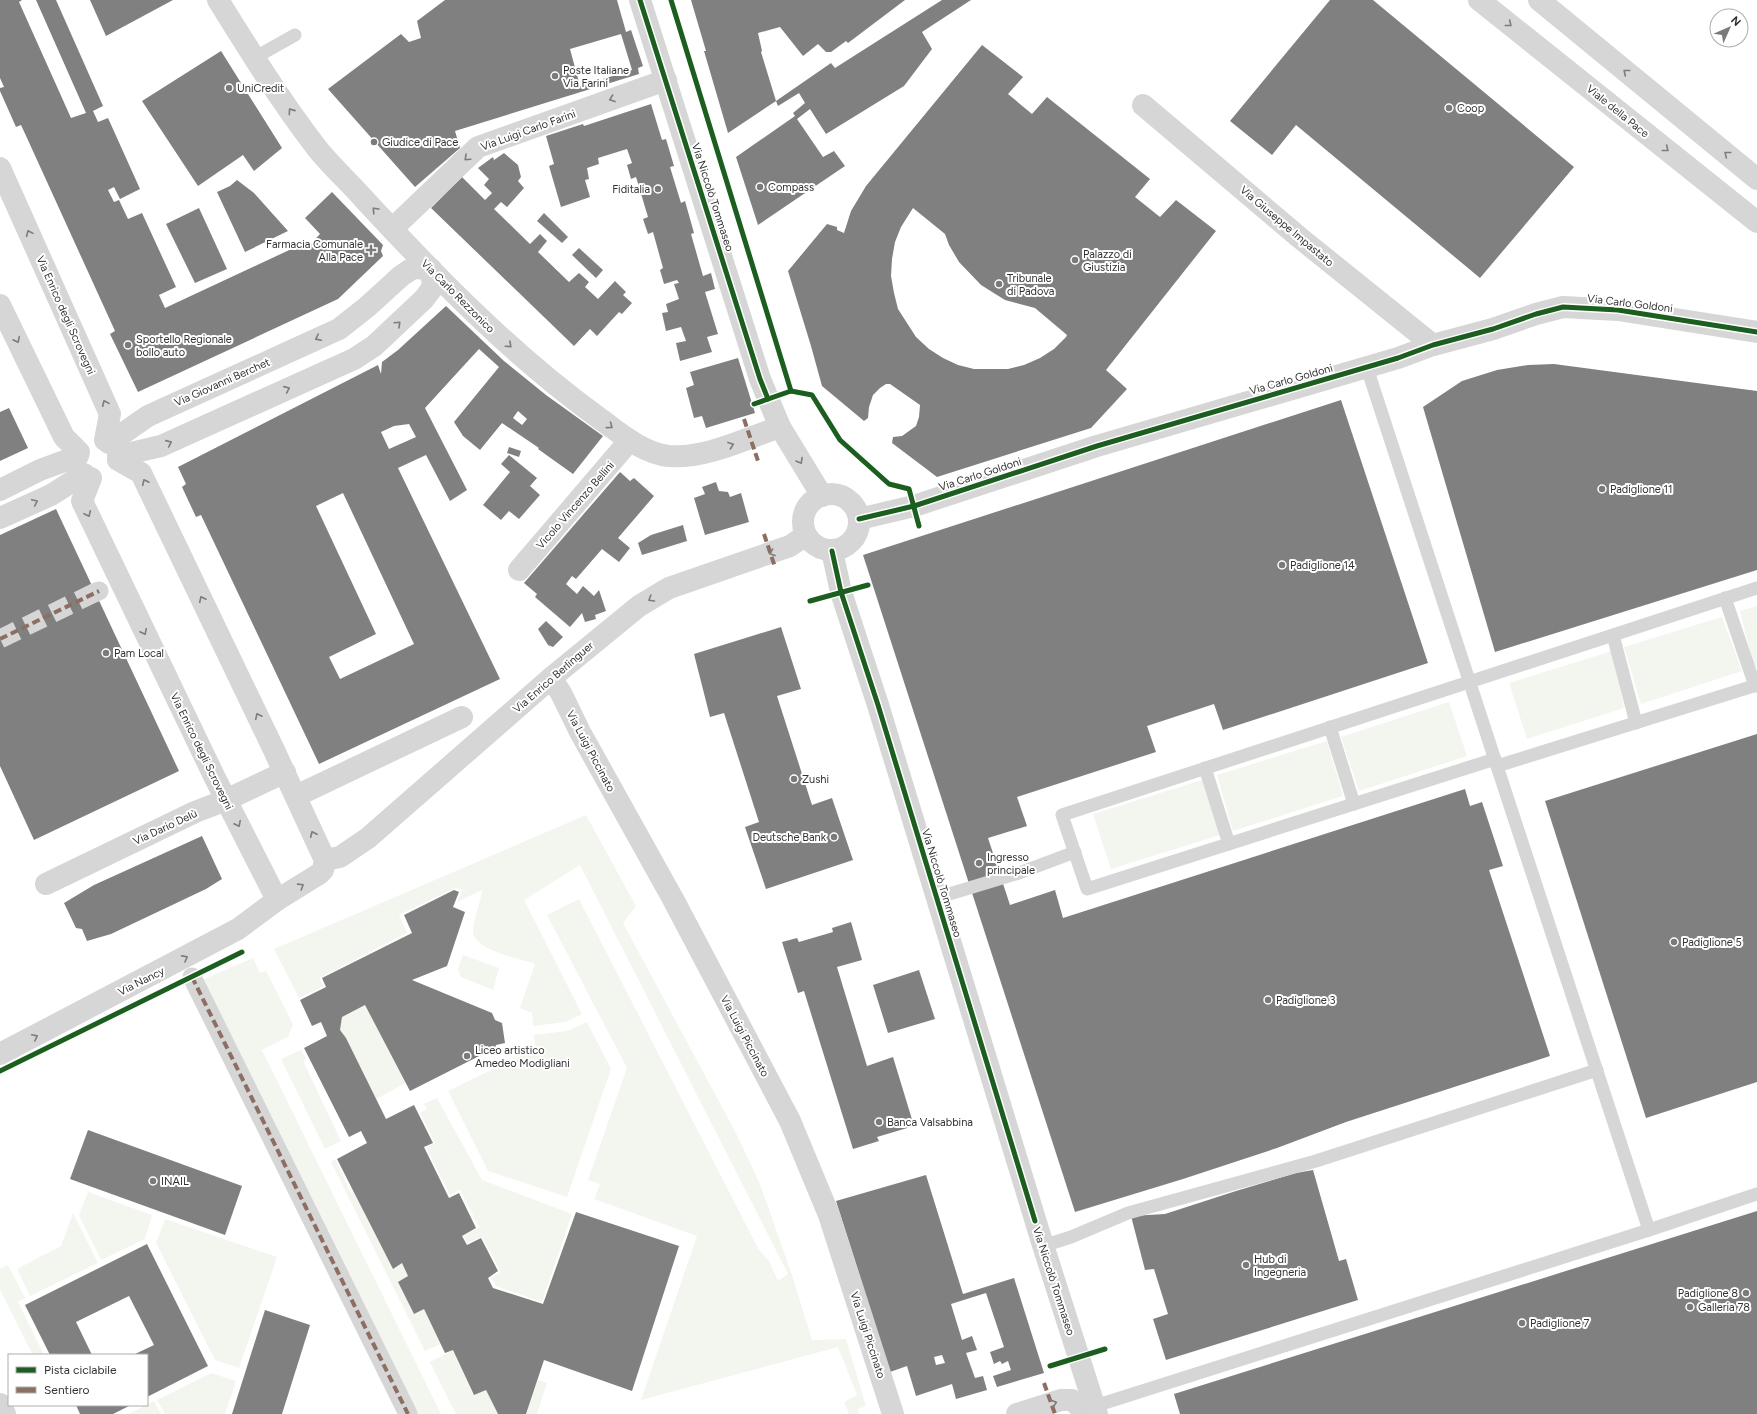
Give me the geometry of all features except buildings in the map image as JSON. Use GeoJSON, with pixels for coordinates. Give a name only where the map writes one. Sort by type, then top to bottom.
{"type":"FeatureCollection","features":[{"type":"Feature","properties":{"kind":"street","name":"Via Carlo Rezzonico"},"geometry":{"type":"LineString","coordinates":[[218,0],[254,58],[317,148],[392,229],[507,344],[566,394],[630,440],[651,452],[669,456],[689,455],[723,448],[780,427]]}},
{"type":"Feature","properties":{"kind":"street","name":"Via Niccolò Tommaseo"},"geometry":{"type":"LineString","coordinates":[[640,0],[760,379],[780,427],[822,496]]}},
{"type":"Feature","properties":{"kind":"street","name":"Viale della Pace"},"geometry":{"type":"LineString","coordinates":[[1479,0],[1757,222]]}},
{"type":"Feature","properties":{"kind":"street"},"geometry":{"type":"LineString","coordinates":[[1538,0],[1757,179]]}},
{"type":"Feature","properties":{"kind":"street","name":"Via Luigi Carlo Farini"},"geometry":{"type":"LineString","coordinates":[[392,229],[478,147],[666,80]]}},
{"type":"Feature","properties":{"kind":"street","name":"Via Giuseppe Impastato"},"geometry":{"type":"LineString","coordinates":[[1143,105],[1279,228],[1433,346]]}},
{"type":"Feature","properties":{"kind":"street","name":"Via Enrico degli Scrovegni"},"geometry":{"type":"LineString","coordinates":[[0,168],[5,194],[110,414],[112,450],[116,467],[112,474],[98,480],[83,465]]}},
{"type":"Feature","properties":{"kind":"street","name":"Via Giovanni Berchet"},"geometry":{"type":"LineString","coordinates":[[112,450],[148,416],[339,329],[367,307],[401,276],[413,268],[431,268]]}},
{"type":"Feature","properties":{"kind":"street"},"geometry":{"type":"LineString","coordinates":[[112,450],[161,446],[354,359],[374,346],[424,299],[433,287],[431,268]]}},
{"type":"Feature","properties":{"kind":"street"},"geometry":{"type":"LineString","coordinates":[[0,305],[64,437],[83,465]]}},
{"type":"Feature","properties":{"kind":"street","name":"Via Carlo Goldoni"},"geometry":{"type":"LineString","coordinates":[[859,519],[914,506],[1097,446],[1367,368],[1433,346],[1563,307],[1618,310],[1757,332]]}},
{"type":"Feature","properties":{"kind":"street","name":"Via Carlo Goldoni"},"geometry":{"type":"LineString","coordinates":[[1733,329],[1752,328],[1757,326]]}},
{"type":"Feature","properties":{"kind":"street"},"geometry":{"type":"LineString","coordinates":[[339,329],[354,359]]}},
{"type":"Feature","properties":{"kind":"street","name":"Via Enrico degli Scrovegni"},"geometry":{"type":"LineString","coordinates":[[112,450],[92,440],[86,442],[83,465],[82,501],[119,581],[226,800],[277,900]]}},
{"type":"Feature","properties":{"kind":"street","name":"Vicolo Vincenzo Bellini"},"geometry":{"type":"LineString","coordinates":[[519,570],[630,440]]}},
{"type":"Feature","properties":{"kind":"street"},"geometry":{"type":"LineString","coordinates":[[112,450],[141,473],[285,772],[325,860],[323,870],[319,874],[277,900]]}},
{"type":"Feature","properties":{"kind":"street"},"geometry":{"type":"LineString","coordinates":[[0,490],[40,470],[83,465]]}},
{"type":"Feature","properties":{"kind":"street"},"geometry":{"type":"LineString","coordinates":[[0,518],[51,495],[83,465]]}},
{"type":"Feature","properties":{"kind":"street"},"geometry":{"type":"LineString","coordinates":[[836,494],[846,498],[856,509],[859,519],[855,537],[849,544],[841,549],[821,549],[812,544],[806,535],[803,526],[805,512],[813,500],[822,496],[836,494]]}},
{"type":"Feature","properties":{"kind":"street","name":"Via Enrico Berlinguer"},"geometry":{"type":"LineString","coordinates":[[325,860],[340,857],[368,838],[551,678],[639,606],[669,588],[790,546],[806,535]]}},
{"type":"Feature","properties":{"kind":"street","name":"Via Niccolò Tommaseo"},"geometry":{"type":"LineString","coordinates":[[832,550],[841,592],[878,705],[1093,1411]]}},
{"type":"Feature","properties":{"kind":"street","name":"Via Luigi Piccinato"},"geometry":{"type":"LineString","coordinates":[[551,678],[561,693],[580,732],[673,899],[790,1121],[829,1215],[893,1414]]}},
{"type":"Feature","properties":{"kind":"street"},"geometry":{"type":"LineString","coordinates":[[296,796],[462,717]]}},
{"type":"Feature","properties":{"kind":"street","name":"Via Dario Delù"},"geometry":{"type":"LineString","coordinates":[[46,884],[195,812],[226,800],[285,772]]}},
{"type":"Feature","properties":{"kind":"street","name":"Via Nancy"},"geometry":{"type":"LineString","coordinates":[[0,1054],[238,929],[277,900]]}},
{"type":"Feature","properties":{"kind":"street"},"geometry":{"type":"LineString","coordinates":[[192,977],[408,1414]]}},
{"type":"Feature","properties":{"kind":"street"},"geometry":{"type":"LineString","coordinates":[[1017,1414],[1061,1400],[1072,1400],[1084,1411],[1093,1411]]}},
{"type":"Feature","properties":{"kind":"street"},"geometry":{"type":"LineString","coordinates":[[0,1404],[5,1414]]}},
{"type":"Feature","properties":{"kind":"lane"},"geometry":{"type":"LineString","coordinates":[[254,58],[295,35]]}},
{"type":"Feature","properties":{"kind":"lane"},"geometry":{"type":"LineString","coordinates":[[1367,368],[1649,1230]]}},
{"type":"Feature","properties":{"kind":"lane"},"geometry":{"type":"LineString","coordinates":[[1725,598],[1756,685],[1636,723],[1354,804],[1088,889],[1062,815],[1330,727],[1725,598],[1757,588]]}},
{"type":"Feature","properties":{"kind":"lane"},"geometry":{"type":"LineString","coordinates":[[1613,635],[1636,723]]}},
{"type":"Feature","properties":{"kind":"lane"},"geometry":{"type":"LineString","coordinates":[[1330,727],[1354,804]]}},
{"type":"Feature","properties":{"kind":"lane"},"geometry":{"type":"LineString","coordinates":[[1205,768],[1229,844]]}},
{"type":"Feature","properties":{"kind":"lane"},"geometry":{"type":"LineString","coordinates":[[936,898],[1019,873],[1075,852]]}},
{"type":"Feature","properties":{"kind":"lane"},"geometry":{"type":"LineString","coordinates":[[1043,1246],[1071,1237],[1128,1213],[1316,1162],[1596,1070]]}},
{"type":"Feature","properties":{"kind":"lane"},"geometry":{"type":"LineString","coordinates":[[1093,1411],[1757,1194]]}},
{"type":"Feature","properties":{"kind":"shaded area"},"geometry":{"type":"Polygon","coordinates":[[[1757,606],[1757,667],[1754,668],[1740,611],[1757,606]]]}},
{"type":"Feature","properties":{"kind":"shaded area"},"geometry":{"type":"Polygon","coordinates":[[[1722,617],[1742,671],[1641,704],[1624,647],[1722,617]]]}},
{"type":"Feature","properties":{"kind":"shaded area"},"geometry":{"type":"Polygon","coordinates":[[[1612,651],[1624,708],[1527,739],[1509,683],[1612,651]]]}},
{"type":"Feature","properties":{"kind":"shaded area"},"geometry":{"type":"Polygon","coordinates":[[[1449,702],[1467,756],[1359,791],[1341,737],[1449,702]]]}},
{"type":"Feature","properties":{"kind":"shaded area"},"geometry":{"type":"Polygon","coordinates":[[[1327,741],[1343,796],[1233,831],[1217,775],[1327,741]]]}},
{"type":"Feature","properties":{"kind":"shaded area"},"geometry":{"type":"Polygon","coordinates":[[[1202,780],[1220,835],[1111,869],[1093,814],[1202,780]]]}},
{"type":"Feature","properties":{"kind":"shaded area"},"geometry":{"type":"Polygon","coordinates":[[[586,815],[636,906],[623,923],[736,1133],[760,1184],[791,1272],[812,1340],[846,1339],[866,1406],[858,1409],[859,1414],[849,1414],[844,1402],[857,1395],[838,1347],[641,1400],[697,1236],[594,1199],[600,1184],[588,1180],[627,1068],[547,915],[579,899],[759,1250],[769,1261],[778,1281],[788,1274],[580,865],[524,900],[582,1014],[566,1022],[533,1026],[532,1013],[520,1008],[535,964],[489,949],[475,938],[473,927],[482,890],[457,902],[462,890],[455,888],[399,915],[407,933],[319,978],[324,986],[299,998],[274,949],[586,815]]]}},
{"type":"Feature","properties":{"kind":"shaded area"},"geometry":{"type":"Polygon","coordinates":[[[463,955],[499,968],[493,990],[461,977],[458,969],[463,955]]]}},
{"type":"Feature","properties":{"kind":"shaded area"},"geometry":{"type":"Polygon","coordinates":[[[253,958],[260,973],[266,971],[293,1024],[288,1037],[262,1050],[441,1414],[414,1414],[202,980],[253,958]]]}},
{"type":"Feature","properties":{"kind":"shaded area"},"geometry":{"type":"Polygon","coordinates":[[[365,1005],[406,1083],[376,1099],[340,1030],[342,1017],[365,1005]]]}},
{"type":"Feature","properties":{"kind":"shaded area"},"geometry":{"type":"Polygon","coordinates":[[[587,1022],[611,1069],[567,1197],[488,1171],[448,1091],[535,1049],[534,1035],[567,1031],[587,1022]]]}},
{"type":"Feature","properties":{"kind":"shaded area"},"geometry":{"type":"Polygon","coordinates":[[[301,1050],[306,1059],[303,1061],[341,1141],[325,1149],[281,1059],[301,1050]]]}},
{"type":"Feature","properties":{"kind":"shaded area"},"geometry":{"type":"Polygon","coordinates":[[[437,1098],[482,1180],[572,1214],[542,1302],[496,1286],[491,1278],[501,1272],[482,1237],[467,1243],[464,1236],[479,1227],[460,1190],[450,1195],[426,1148],[435,1143],[420,1113],[427,1109],[424,1104],[437,1098]]]}},
{"type":"Feature","properties":{"kind":"shaded area"},"geometry":{"type":"Polygon","coordinates":[[[335,1159],[351,1193],[354,1192],[393,1269],[402,1263],[408,1276],[398,1283],[414,1314],[424,1309],[441,1344],[425,1351],[331,1162],[335,1159]]]}},
{"type":"Feature","properties":{"kind":"shaded area"},"geometry":{"type":"Polygon","coordinates":[[[88,1192],[152,1215],[145,1239],[101,1260],[79,1215],[88,1192]]]}},
{"type":"Feature","properties":{"kind":"shaded area"},"geometry":{"type":"Polygon","coordinates":[[[73,1213],[98,1263],[30,1296],[17,1269],[61,1246],[73,1213]]]}},
{"type":"Feature","properties":{"kind":"shaded area"},"geometry":{"type":"Polygon","coordinates":[[[165,1219],[277,1257],[239,1368],[215,1360],[156,1243],[165,1219]]]}},
{"type":"Feature","properties":{"kind":"shaded area"},"geometry":{"type":"Polygon","coordinates":[[[8,1265],[25,1298],[18,1302],[44,1354],[32,1354],[0,1290],[0,1269],[8,1265]]]}},
{"type":"Feature","properties":{"kind":"shaded area"},"geometry":{"type":"Polygon","coordinates":[[[453,1350],[473,1394],[486,1390],[498,1414],[456,1414],[430,1362],[453,1350]]]}},
{"type":"Feature","properties":{"kind":"shaded area"},"geometry":{"type":"Polygon","coordinates":[[[211,1373],[236,1381],[225,1414],[165,1414],[157,1400],[211,1373]]]}},
{"type":"Feature","properties":{"kind":"shaded area"},"geometry":{"type":"Polygon","coordinates":[[[538,1380],[547,1383],[537,1414],[526,1414],[538,1380]]]}},
{"type":"Feature","properties":{"kind":"shaded area"},"geometry":{"type":"Polygon","coordinates":[[[154,1401],[161,1414],[129,1414],[144,1406],[148,1406],[148,1404],[154,1401]]]}},
{"type":"Feature","properties":{"kind":"tunnel"},"geometry":{"type":"LineString","coordinates":[[0,639],[96,592]]}},
{"type":"Feature","properties":{"kind":"marked path"},"geometry":{"type":"LineString","coordinates":[[744,419],[758,461]]}},
{"type":"Feature","properties":{"kind":"marked path"},"geometry":{"type":"LineString","coordinates":[[764,534],[775,567]]}},
{"type":"Feature","properties":{"kind":"marked path"},"geometry":{"type":"LineString","coordinates":[[0,639],[99,591]]}},
{"type":"Feature","properties":{"kind":"marked path"},"geometry":{"type":"LineString","coordinates":[[192,977],[408,1414]]}},
{"type":"Feature","properties":{"kind":"marked path"},"geometry":{"type":"LineString","coordinates":[[1044,1383],[1055,1414]]}},
{"type":"Feature","properties":{"kind":"cycle path"},"geometry":{"type":"LineString","coordinates":[[640,0],[760,379],[768,399]]}},
{"type":"Feature","properties":{"kind":"cycle path"},"geometry":{"type":"LineString","coordinates":[[671,0],[791,391]]}},
{"type":"Feature","properties":{"kind":"cycle path"},"geometry":{"type":"LineString","coordinates":[[859,519],[914,506],[1097,446],[1398,358],[1433,345],[1493,329],[1536,314],[1563,307],[1618,310],[1757,332]]}},
{"type":"Feature","properties":{"kind":"cycle path"},"geometry":{"type":"LineString","coordinates":[[754,404],[791,391],[812,395],[840,440],[889,484],[909,489],[919,526]]}},
{"type":"Feature","properties":{"kind":"cycle path"},"geometry":{"type":"LineString","coordinates":[[832,551],[841,592],[878,705],[1035,1221]]}},
{"type":"Feature","properties":{"kind":"cycle path"},"geometry":{"type":"LineString","coordinates":[[810,601],[868,585]]}},
{"type":"Feature","properties":{"kind":"cycle path"},"geometry":{"type":"LineString","coordinates":[[0,1071],[242,952]]}},
{"type":"Feature","properties":{"kind":"cycle path"},"geometry":{"type":"LineString","coordinates":[[1050,1366],[1105,1349]]}},
{"type":"Feature","properties":{"kind":"place","name":"Poste Italiane Via Farini"},"geometry":{"type":"Point","coordinates":[555,76]}},
{"type":"Feature","properties":{"kind":"place","name":"UniCredit"},"geometry":{"type":"Point","coordinates":[229,88]}},
{"type":"Feature","properties":{"kind":"place","name":"Coop"},"geometry":{"type":"Point","coordinates":[1449,108]}},
{"type":"Feature","properties":{"kind":"place","name":"Giudice di Pace"},"geometry":{"type":"Point","coordinates":[374,142]}},
{"type":"Feature","properties":{"kind":"place","name":"Compass"},"geometry":{"type":"Point","coordinates":[760,187]}},
{"type":"Feature","properties":{"kind":"place","name":"Fiditalia"},"geometry":{"type":"Point","coordinates":[658,189]}},
{"type":"Feature","properties":{"kind":"place","name":"Farmacia Comunale Alla Pace"},"geometry":{"type":"Point","coordinates":[371,250]}},
{"type":"Feature","properties":{"kind":"place","name":"Palazzo di Giustizia"},"geometry":{"type":"Point","coordinates":[1075,260]}},
{"type":"Feature","properties":{"kind":"place","name":"Tribunale di Padova"},"geometry":{"type":"Point","coordinates":[999,284]}},
{"type":"Feature","properties":{"kind":"place","name":"Sportello Regionale bollo auto"},"geometry":{"type":"Point","coordinates":[128,345]}},
{"type":"Feature","properties":{"kind":"place","name":"Padiglione 11"},"geometry":{"type":"Point","coordinates":[1602,489]}},
{"type":"Feature","properties":{"kind":"place","name":"Padiglione 14"},"geometry":{"type":"Point","coordinates":[1282,565]}},
{"type":"Feature","properties":{"kind":"place","name":"Pam Local"},"geometry":{"type":"Point","coordinates":[106,653]}},
{"type":"Feature","properties":{"kind":"place","name":"Zushi"},"geometry":{"type":"Point","coordinates":[794,779]}},
{"type":"Feature","properties":{"kind":"place","name":"Deutsche Bank"},"geometry":{"type":"Point","coordinates":[834,837]}},
{"type":"Feature","properties":{"kind":"place","name":"Ingresso principale"},"geometry":{"type":"Point","coordinates":[979,863]}},
{"type":"Feature","properties":{"kind":"place","name":"Padiglione 5"},"geometry":{"type":"Point","coordinates":[1674,942]}},
{"type":"Feature","properties":{"kind":"place","name":"Padiglione 3"},"geometry":{"type":"Point","coordinates":[1268,1000]}},
{"type":"Feature","properties":{"kind":"place","name":"Liceo artistico Amedeo Modigliani"},"geometry":{"type":"Point","coordinates":[467,1056]}},
{"type":"Feature","properties":{"kind":"place","name":"Banca Valsabbina"},"geometry":{"type":"Point","coordinates":[879,1122]}},
{"type":"Feature","properties":{"kind":"place","name":"INAIL"},"geometry":{"type":"Point","coordinates":[153,1181]}},
{"type":"Feature","properties":{"kind":"place","name":"Hub di Ingegneria"},"geometry":{"type":"Point","coordinates":[1246,1265]}},
{"type":"Feature","properties":{"kind":"place","name":"Padiglione 8"},"geometry":{"type":"Point","coordinates":[1746,1293]}},
{"type":"Feature","properties":{"kind":"place","name":"Galleria 78"},"geometry":{"type":"Point","coordinates":[1690,1307]}},
{"type":"Feature","properties":{"kind":"place","name":"Padiglione 7"},"geometry":{"type":"Point","coordinates":[1522,1323]}}]}
